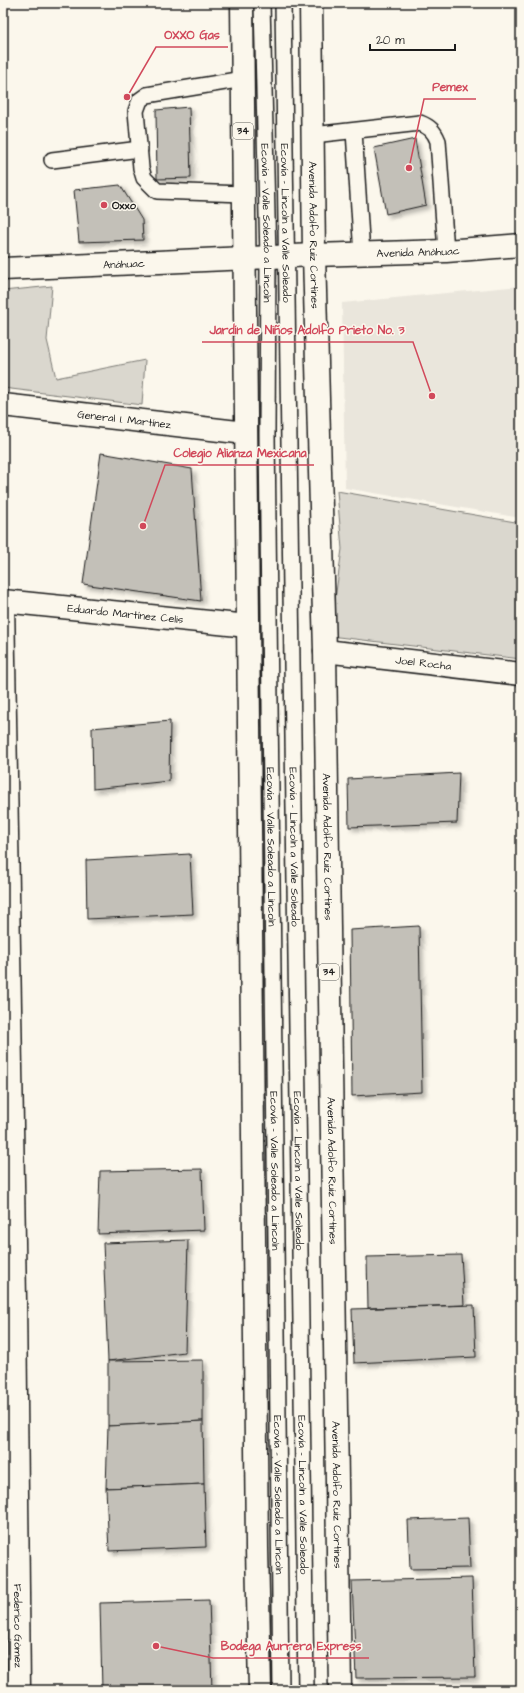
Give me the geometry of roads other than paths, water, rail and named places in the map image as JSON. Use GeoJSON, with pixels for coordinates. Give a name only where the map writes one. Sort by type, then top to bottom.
{"type":"FeatureCollection","features":[{"type":"Feature","properties":{"kind":"main road","name":"34"},"geometry":{"type":"LineString","coordinates":[[242,3],[256,1524],[260,1690]]}},
{"type":"Feature","properties":{"kind":"main road","name":"Avenida Adolfo Ruíz Cortines"},"geometry":{"type":"LineString","coordinates":[[311,3],[314,255],[325,651],[340,1690]]}},
{"type":"Feature","properties":{"kind":"main road","name":"Avenida Anáhuac"},"geometry":{"type":"LineString","coordinates":[[278,257],[446,251],[521,245]]}},
{"type":"Feature","properties":{"kind":"main road","name":"Anáhuac"},"geometry":{"type":"LineString","coordinates":[[3,269],[278,257]]}},
{"type":"Feature","properties":{"kind":"main road","name":"General I. Martínez"},"geometry":{"type":"LineString","coordinates":[[3,405],[246,434]]}},
{"type":"Feature","properties":{"kind":"main road","name":"Eduardo Martínez Celis"},"geometry":{"type":"LineString","coordinates":[[3,601],[248,626]]}},
{"type":"Feature","properties":{"kind":"main road","name":"Federico Gómez"},"geometry":{"type":"LineString","coordinates":[[3,601],[9,1301],[19,1690]]}},
{"type":"Feature","properties":{"kind":"main road","name":"Joel Rocha"},"geometry":{"type":"LineString","coordinates":[[325,651],[521,674]]}},
{"type":"Feature","properties":{"kind":"lane","name":"Ecovía - Valle Soleado a Lincoln"},"geometry":{"type":"LineString","coordinates":[[262,3],[278,257],[267,434],[281,1690]]}},
{"type":"Feature","properties":{"kind":"lane","name":"Ecovía - Lincoln a Valle Soleado"},"geometry":{"type":"LineString","coordinates":[[283,3],[278,257],[306,1690]]}},
{"type":"Feature","properties":{"kind":"lane"},"geometry":{"type":"LineString","coordinates":[[243,79],[147,95],[140,100],[136,111],[144,178],[157,191],[244,194]]}},
{"type":"Feature","properties":{"kind":"lane"},"geometry":{"type":"LineString","coordinates":[[313,135],[420,123],[429,127],[435,133],[438,141],[446,251]]}},
{"type":"Feature","properties":{"kind":"lane"},"geometry":{"type":"LineString","coordinates":[[354,131],[362,255]]}},
{"type":"Feature","properties":{"kind":"lane"},"geometry":{"type":"LineString","coordinates":[[52,160],[140,149]]}},
{"type":"Feature","properties":{"kind":"place","name":"OXXO Gas"},"geometry":{"type":"Point","coordinates":[127,97]}},
{"type":"Feature","properties":{"kind":"place","name":"Pemex"},"geometry":{"type":"Point","coordinates":[409,168]}},
{"type":"Feature","properties":{"kind":"place","name":"Oxxo"},"geometry":{"type":"Point","coordinates":[104,205]}},
{"type":"Feature","properties":{"kind":"place","name":"Jardín de Niños Adolfo Prieto No. 3"},"geometry":{"type":"Point","coordinates":[432,396]}},
{"type":"Feature","properties":{"kind":"place","name":"Colegio Alianza Mexicana"},"geometry":{"type":"Point","coordinates":[143,526]}},
{"type":"Feature","properties":{"kind":"place","name":"Bodega Aurrera Express"},"geometry":{"type":"Point","coordinates":[156,1646]}}]}
